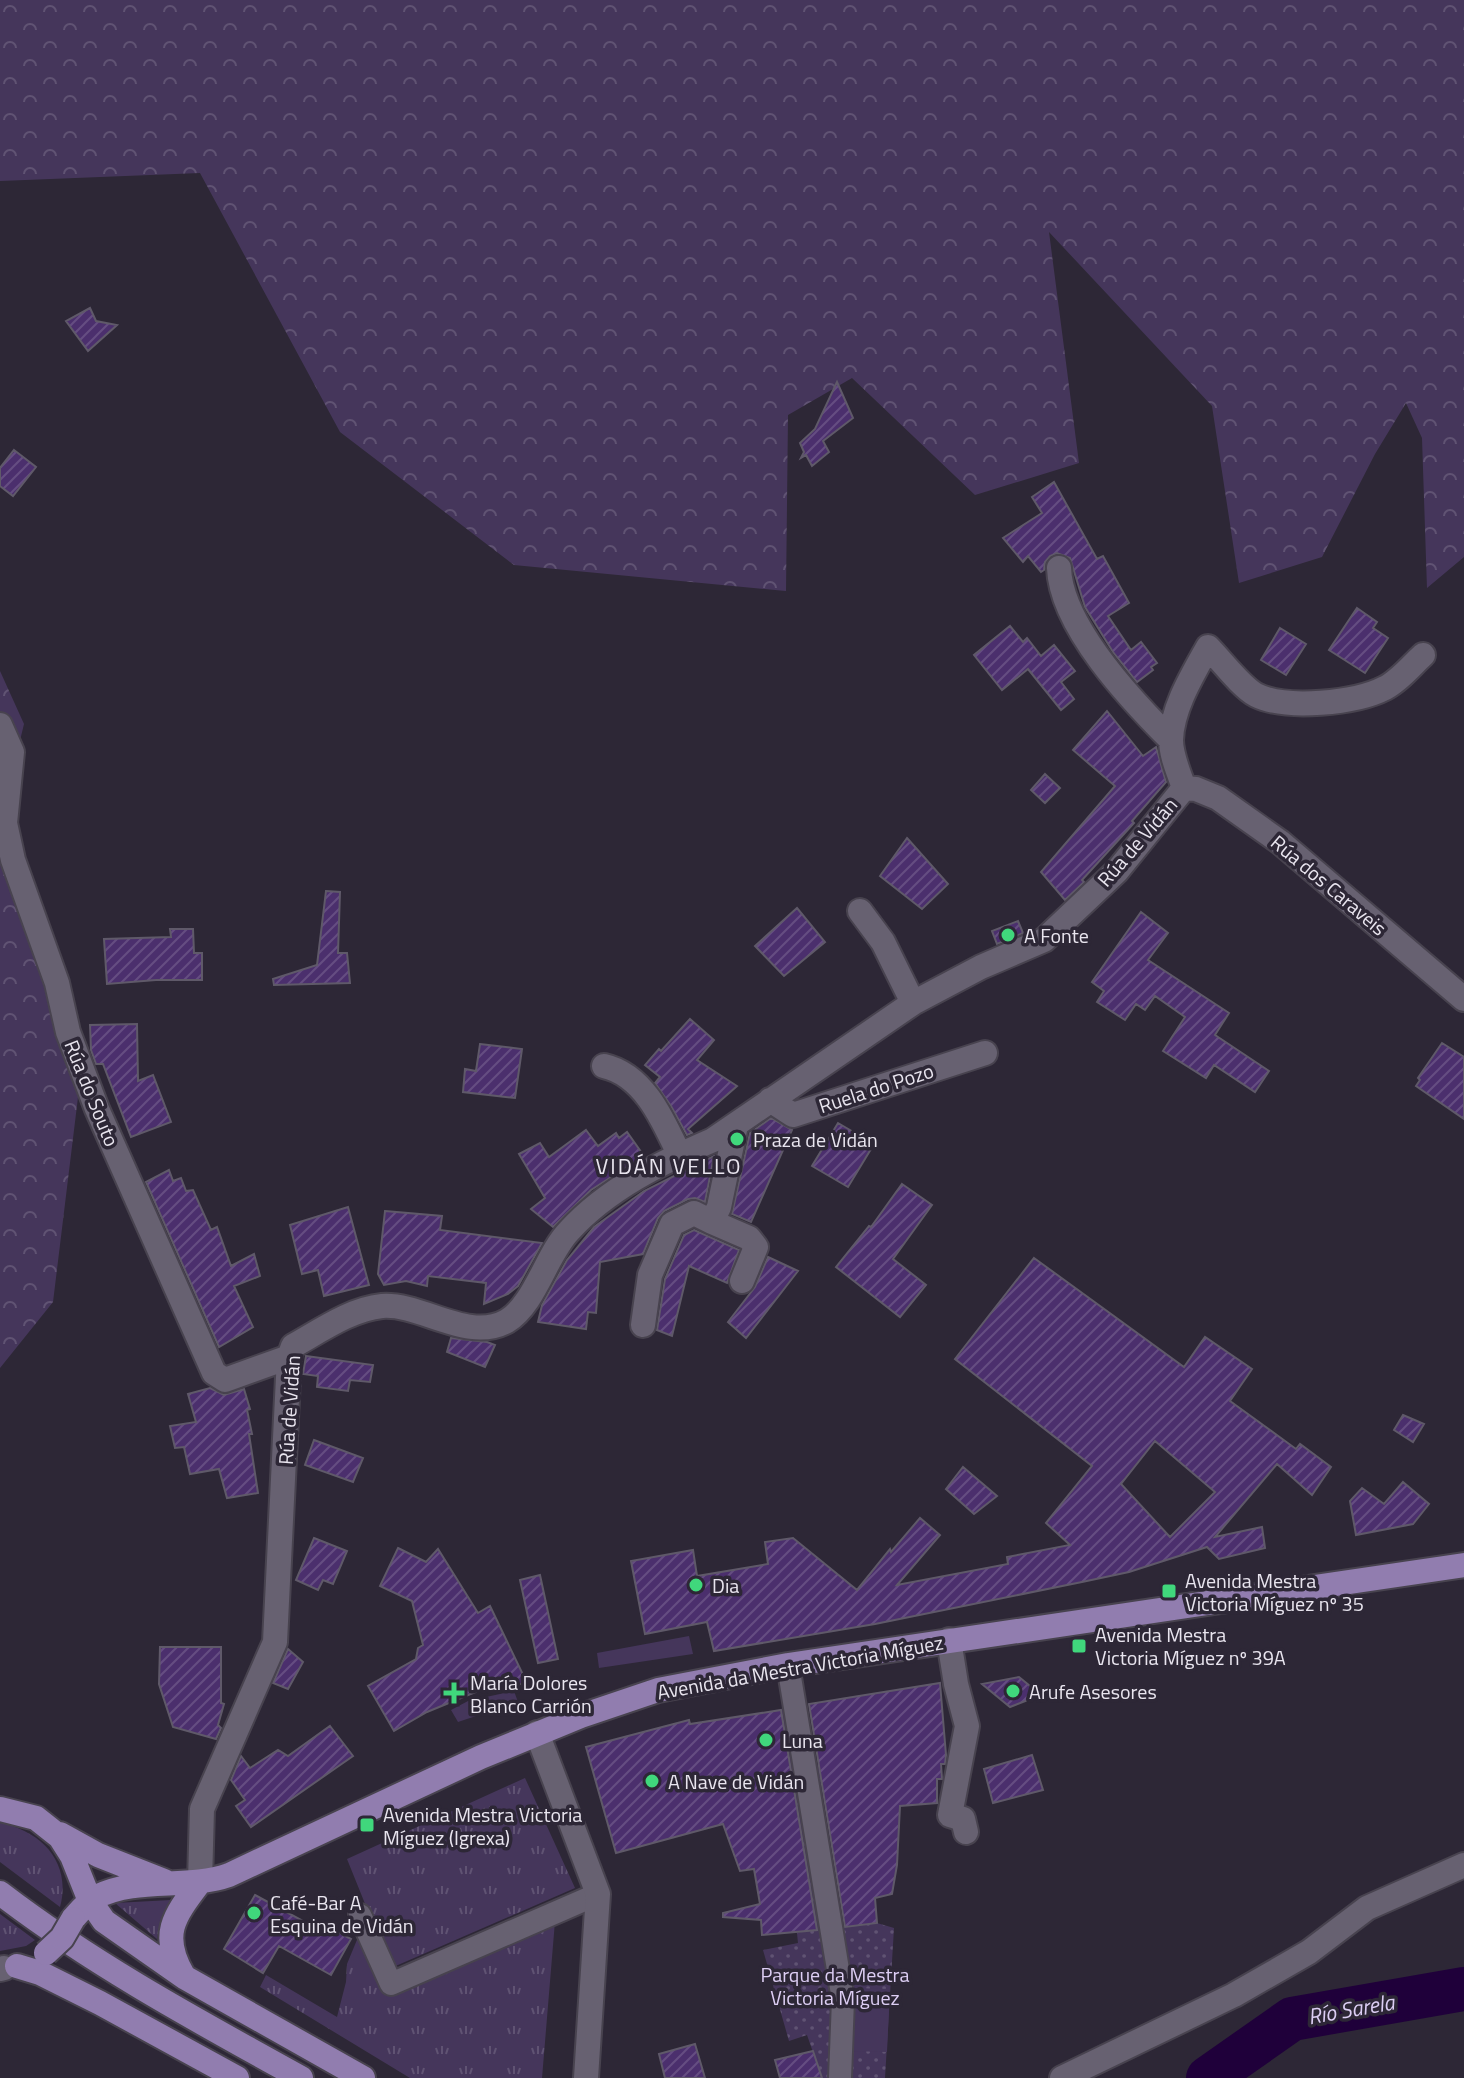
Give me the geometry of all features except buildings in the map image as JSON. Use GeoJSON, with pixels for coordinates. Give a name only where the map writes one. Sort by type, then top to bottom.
{"type":"FeatureCollection","features":[{"type":"Feature","properties":{"kind":"main road","name":"Avenida da Mestra Victoria Míguez"},"geometry":{"type":"LineString","coordinates":[[5,1967],[46,1953],[62,1938],[73,1919],[90,1901],[115,1891],[170,1882],[200,1882],[239,1871],[356,1813],[537,1733],[658,1690],[788,1665],[949,1640],[1464,1565]]}},
{"type":"Feature","properties":{"kind":"main road","name":"Avenida da Mestra Victoria Míguez"},"geometry":{"type":"LineString","coordinates":[[1,1809],[31,1816],[98,1855],[170,1882]]}},
{"type":"Feature","properties":{"kind":"main road"},"geometry":{"type":"LineString","coordinates":[[52,1829],[70,1851],[90,1901],[104,1921],[184,1977],[363,2078]]}},
{"type":"Feature","properties":{"kind":"main road"},"geometry":{"type":"LineString","coordinates":[[73,1919],[79,1895],[78,1872]]}},
{"type":"Feature","properties":{"kind":"main road"},"geometry":{"type":"LineString","coordinates":[[184,1977],[173,1955],[170,1934],[180,1908],[200,1882]]}},
{"type":"Feature","properties":{"kind":"main road"},"geometry":{"type":"LineString","coordinates":[[0,1893],[53,1932],[128,1980],[301,2078]]}},
{"type":"Feature","properties":{"kind":"main road"},"geometry":{"type":"LineString","coordinates":[[5,1967],[46,1976],[237,2078]]}},
{"type":"Feature","properties":{"kind":"street"},"geometry":{"type":"LineString","coordinates":[[1059,568],[1059,587],[1068,607],[1102,663],[1171,740]]}},
{"type":"Feature","properties":{"kind":"street","name":"Rúa de Vidán"},"geometry":{"type":"LineString","coordinates":[[200,1882],[202,1809],[275,1642],[289,1357],[293,1346],[353,1314],[383,1306],[408,1309],[477,1328],[507,1320],[522,1308],[568,1231],[616,1190],[679,1154],[713,1140],[913,1003],[981,967],[1044,940],[1117,871],[1184,788],[1171,740],[1180,704],[1208,647],[1254,694],[1274,701],[1331,702],[1363,696],[1387,687],[1423,655]]}},
{"type":"Feature","properties":{"kind":"street","name":"Rúa do Souto"},"geometry":{"type":"LineString","coordinates":[[0,725],[12,752],[5,823],[13,860],[57,983],[68,1032],[109,1136],[214,1373],[225,1380],[289,1357]]}},
{"type":"Feature","properties":{"kind":"street","name":"Rúa dos Caraveis"},"geometry":{"type":"LineString","coordinates":[[1184,788],[1196,789],[1218,798],[1280,842],[1464,999]]}},
{"type":"Feature","properties":{"kind":"street"},"geometry":{"type":"LineString","coordinates":[[860,911],[883,942],[913,1003]]}},
{"type":"Feature","properties":{"kind":"street","name":"Ruela do Pozo"},"geometry":{"type":"LineString","coordinates":[[770,1100],[793,1115],[985,1053]]}},
{"type":"Feature","properties":{"kind":"street"},"geometry":{"type":"LineString","coordinates":[[604,1066],[614,1068],[635,1081],[662,1120],[679,1154]]}},
{"type":"Feature","properties":{"kind":"street"},"geometry":{"type":"LineString","coordinates":[[712,1222],[719,1207],[736,1125]]}},
{"type":"Feature","properties":{"kind":"street"},"geometry":{"type":"LineString","coordinates":[[643,1325],[650,1275],[672,1224],[694,1213],[749,1238],[756,1247],[742,1281]]}},
{"type":"Feature","properties":{"kind":"street"},"geometry":{"type":"LineString","coordinates":[[949,1640],[967,1726],[950,1815],[963,1819],[966,1832]]}},
{"type":"Feature","properties":{"kind":"street"},"geometry":{"type":"LineString","coordinates":[[788,1665],[843,2000],[840,2078]]}},
{"type":"Feature","properties":{"kind":"street"},"geometry":{"type":"LineString","coordinates":[[537,1733],[598,1894],[586,2078]]}},
{"type":"Feature","properties":{"kind":"street"},"geometry":{"type":"LineString","coordinates":[[1062,2078],[1247,1988],[1309,1952],[1367,1908],[1464,1865]]}},
{"type":"Feature","properties":{"kind":"street"},"geometry":{"type":"LineString","coordinates":[[360,1915],[391,1984],[598,1894]]}},
{"type":"Feature","properties":{"kind":"green space"},"geometry":{"type":"Polygon","coordinates":[[[0,0],[1464,0],[1464,557],[1427,588],[1422,438],[1406,403],[1375,454],[1322,557],[1239,583],[1212,406],[1049,232],[1079,463],[975,495],[852,378],[788,415],[786,591],[514,565],[340,432],[200,173],[0,181],[0,0]]]}},
{"type":"Feature","properties":{"kind":"green space"},"geometry":{"type":"Polygon","coordinates":[[[0,671],[24,724],[0,822],[0,671]]]}},
{"type":"Feature","properties":{"kind":"green space"},"geometry":{"type":"Polygon","coordinates":[[[0,849],[79,1089],[53,1302],[0,1368],[0,849]]]}},
{"type":"Feature","properties":{"kind":"green space"},"geometry":{"type":"Polygon","coordinates":[[[689,1636],[693,1654],[599,1668],[597,1653],[689,1636]]]}},
{"type":"Feature","properties":{"kind":"green space"},"geometry":{"type":"Polygon","coordinates":[[[514,1691],[518,1702],[458,1722],[451,1710],[468,1701],[514,1691]]]}},
{"type":"Feature","properties":{"kind":"green space","name":"Parque da Mestra Victoria Míguez"},"geometry":{"type":"Polygon","coordinates":[[[806,1704],[819,1769],[839,1927],[877,1923],[894,1928],[885,2078],[822,2078],[807,2035],[789,2041],[763,1950],[798,1943],[797,1933],[805,1931],[785,1776],[773,1712],[806,1704]]]}},
{"type":"Feature","properties":{"kind":"green space"},"geometry":{"type":"Polygon","coordinates":[[[525,1778],[575,1888],[391,1968],[347,1859],[525,1778]]]}},
{"type":"Feature","properties":{"kind":"green space"},"geometry":{"type":"Polygon","coordinates":[[[0,1823],[29,1833],[50,1852],[62,1876],[60,1907],[0,1862],[0,1823]]]}},
{"type":"Feature","properties":{"kind":"green space"},"geometry":{"type":"Polygon","coordinates":[[[171,1900],[162,1917],[157,1939],[115,1903],[171,1900]]]}},
{"type":"Feature","properties":{"kind":"green space"},"geometry":{"type":"Polygon","coordinates":[[[0,1914],[35,1940],[26,1946],[0,1951],[0,1914]]]}},
{"type":"Feature","properties":{"kind":"green space"},"geometry":{"type":"Polygon","coordinates":[[[555,1921],[542,2078],[410,2078],[260,1987],[266,1975],[337,2017],[347,1964],[359,1935],[384,1995],[555,1921]]]}},
{"type":"Feature","properties":{"kind":"green space"},"geometry":{"type":"Polygon","coordinates":[[[851,1988],[890,1989],[887,2052],[849,2051],[851,1988]]]}},
{"type":"Feature","properties":{"kind":"waterway","name":"Río Sarela"},"geometry":{"type":"LineString","coordinates":[[1208,2078],[1292,2019],[1464,1989]]}},
{"type":"Feature","properties":{"kind":"place","name":"A Fonte"},"geometry":{"type":"Point","coordinates":[1008,935]}},
{"type":"Feature","properties":{"kind":"place","name":"Praza de Vidán"},"geometry":{"type":"Point","coordinates":[737,1139]}},
{"type":"Feature","properties":{"kind":"place","name":"Dia"},"geometry":{"type":"Point","coordinates":[696,1585]}},
{"type":"Feature","properties":{"kind":"place","name":"Avenida Mestra Victoria Míguez nº 35"},"geometry":{"type":"Point","coordinates":[1169,1591]}},
{"type":"Feature","properties":{"kind":"place","name":"Avenida Mestra Victoria Míguez nº 39A"},"geometry":{"type":"Point","coordinates":[1079,1646]}},
{"type":"Feature","properties":{"kind":"place","name":"Arufe Asesores"},"geometry":{"type":"Point","coordinates":[1013,1691]}},
{"type":"Feature","properties":{"kind":"place","name":"María Dolores Blanco Carrión"},"geometry":{"type":"Point","coordinates":[454,1693]}},
{"type":"Feature","properties":{"kind":"place","name":"Luna"},"geometry":{"type":"Point","coordinates":[766,1740]}},
{"type":"Feature","properties":{"kind":"place","name":"A Nave de Vidán"},"geometry":{"type":"Point","coordinates":[652,1781]}},
{"type":"Feature","properties":{"kind":"place","name":"Avenida Mestra Victoria Míguez (Igrexa)"},"geometry":{"type":"Point","coordinates":[367,1825]}},
{"type":"Feature","properties":{"kind":"place","name":"Café-Bar A Esquina de Vidán"},"geometry":{"type":"Point","coordinates":[254,1913]}},
{"type":"Feature","properties":{"kind":"district","name":"VIDÁN VELLO"},"geometry":{"type":"Point","coordinates":[669,1166]}}]}
